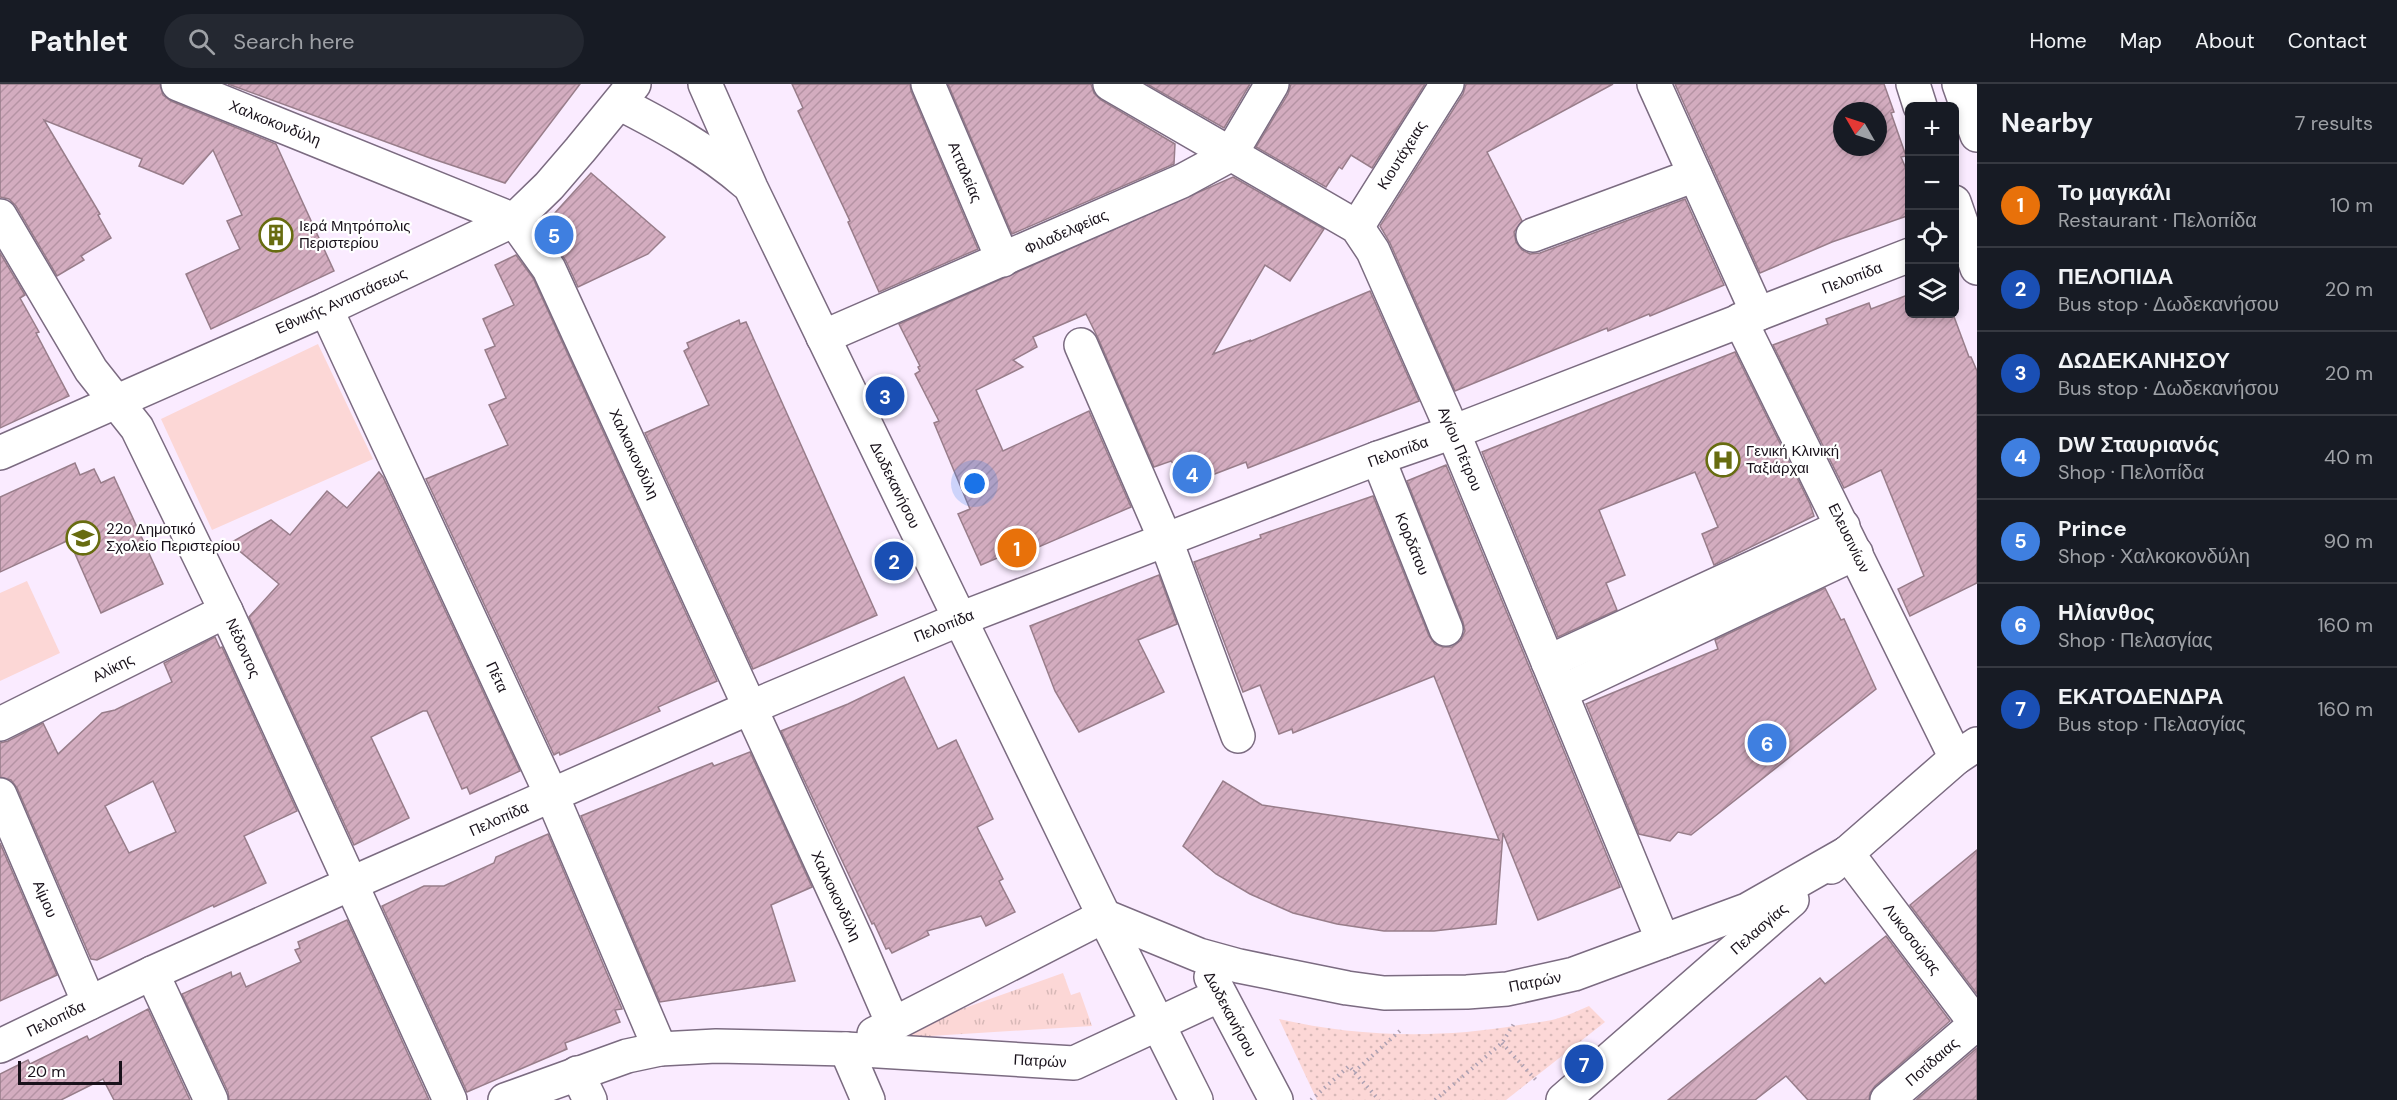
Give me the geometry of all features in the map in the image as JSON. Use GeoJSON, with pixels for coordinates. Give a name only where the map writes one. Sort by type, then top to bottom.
{"type":"FeatureCollection","features":[{"type":"Feature","properties":{"kind":"street","name":"Χαλκοκονδύλη"},"geometry":{"type":"LineString","coordinates":[[178,84],[514,220],[549,269],[893,1024]]}},
{"type":"Feature","properties":{"kind":"street","name":"Δωδεκανήσου"},"geometry":{"type":"LineString","coordinates":[[705,84],[751,188],[1104,916],[1196,1100]]}},
{"type":"Feature","properties":{"kind":"street","name":"Ατταλείας"},"geometry":{"type":"LineString","coordinates":[[928,84],[1003,260]]}},
{"type":"Feature","properties":{"kind":"street","name":"Αγίου Πέτρου"},"geometry":{"type":"LineString","coordinates":[[1110,84],[1357,227],[1373,251],[1454,432],[1663,941]]}},
{"type":"Feature","properties":{"kind":"street"},"geometry":{"type":"LineString","coordinates":[[1230,155],[1272,84]]}},
{"type":"Feature","properties":{"kind":"street","name":"Κιουτάχειας"},"geometry":{"type":"LineString","coordinates":[[1357,227],[1447,84]]}},
{"type":"Feature","properties":{"kind":"street","name":"Ελευσινίων"},"geometry":{"type":"LineString","coordinates":[[1654,84],[1695,176],[1749,317],[1850,539],[1966,751]]}},
{"type":"Feature","properties":{"kind":"street"},"geometry":{"type":"LineString","coordinates":[[1912,84],[1919,102]]}},
{"type":"Feature","properties":{"kind":"street"},"geometry":{"type":"LineString","coordinates":[[1959,84],[1977,135]]}},
{"type":"Feature","properties":{"kind":"street","name":"Εθνικής Αντιστάσεως"},"geometry":{"type":"LineString","coordinates":[[0,453],[326,309],[514,220],[549,186],[626,93]]}},
{"type":"Feature","properties":{"kind":"street"},"geometry":{"type":"LineString","coordinates":[[626,93],[698,147],[722,162],[751,188]]}},
{"type":"Feature","properties":{"kind":"street","name":"Φιλαδελφείας"},"geometry":{"type":"LineString","coordinates":[[824,337],[1182,181],[1230,155]]}},
{"type":"Feature","properties":{"kind":"street"},"geometry":{"type":"LineString","coordinates":[[1533,235],[1695,176]]}},
{"type":"Feature","properties":{"kind":"street"},"geometry":{"type":"LineString","coordinates":[[1957,210],[1977,268]]}},
{"type":"Feature","properties":{"kind":"street","name":"Νέδοντος"},"geometry":{"type":"LineString","coordinates":[[0,216],[91,370],[137,428],[226,611],[450,1100]]}},
{"type":"Feature","properties":{"kind":"street","name":"Πελοπίδα"},"geometry":{"type":"LineString","coordinates":[[0,1046],[350,884],[749,708],[960,619],[1378,458],[1454,432],[1905,257]]}},
{"type":"Feature","properties":{"kind":"street","name":"Πέτα"},"geometry":{"type":"LineString","coordinates":[[326,309],[552,796],[660,1049]]}},
{"type":"Feature","properties":{"kind":"street"},"geometry":{"type":"LineString","coordinates":[[1081,345],[1166,541],[1238,736]]}},
{"type":"Feature","properties":{"kind":"street","name":"Κορδάτου"},"geometry":{"type":"LineString","coordinates":[[1378,458],[1446,629]]}},
{"type":"Feature","properties":{"kind":"street"},"geometry":{"type":"LineString","coordinates":[[1548,662],[1850,539]]}},
{"type":"Feature","properties":{"kind":"street"},"geometry":{"type":"LineString","coordinates":[[1561,693],[1850,539]]}},
{"type":"Feature","properties":{"kind":"street","name":"Αλίκης"},"geometry":{"type":"LineString","coordinates":[[0,724],[226,611]]}},
{"type":"Feature","properties":{"kind":"street","name":"Πελασγίας"},"geometry":{"type":"LineString","coordinates":[[1551,1092],[1848,853],[1966,751],[1977,734]]}},
{"type":"Feature","properties":{"kind":"street","name":"Αίμου"},"geometry":{"type":"LineString","coordinates":[[0,795],[89,1003]]}},
{"type":"Feature","properties":{"kind":"street","name":"Πατρών"},"geometry":{"type":"LineString","coordinates":[[1199,955],[1239,966],[1347,988],[1384,993],[1441,993],[1507,988],[1574,974],[1747,910],[1848,853]]}},
{"type":"Feature","properties":{"kind":"street","name":"Λυκοσούρας"},"geometry":{"type":"LineString","coordinates":[[1848,853],[1977,1024]]}},
{"type":"Feature","properties":{"kind":"street","name":"Δωδεκανήσου"},"geometry":{"type":"LineString","coordinates":[[1104,916],[1199,955],[1276,1100]]}},
{"type":"Feature","properties":{"kind":"street","name":"Πατρών"},"geometry":{"type":"LineString","coordinates":[[846,1048],[1104,916]]}},
{"type":"Feature","properties":{"kind":"street"},"geometry":{"type":"LineString","coordinates":[[152,974],[211,1100]]}},
{"type":"Feature","properties":{"kind":"street","name":"Πατρών"},"geometry":{"type":"LineString","coordinates":[[505,1100],[584,1087],[627,1056],[660,1049],[716,1046],[846,1048],[1074,1063],[1220,995]]}},
{"type":"Feature","properties":{"kind":"street","name":"Ποτίδαιας"},"geometry":{"type":"LineString","coordinates":[[1887,1100],[1977,1024]]}},
{"type":"Feature","properties":{"kind":"street"},"geometry":{"type":"LineString","coordinates":[[846,1048],[868,1100]]}},
{"type":"Feature","properties":{"kind":"path"},"geometry":{"type":"LineString","coordinates":[[1435,1100],[1502,1043],[1540,982]]}},
{"type":"Feature","properties":{"kind":"path"},"geometry":{"type":"LineString","coordinates":[[1354,1072],[1441,993]]}},
{"type":"Feature","properties":{"kind":"path"},"geometry":{"type":"LineString","coordinates":[[1502,1043],[1551,1092]]}},
{"type":"Feature","properties":{"kind":"path"},"geometry":{"type":"LineString","coordinates":[[1310,1100],[1349,1066],[1379,1100]]}},
{"type":"Feature","properties":{"kind":"green space"},"geometry":{"type":"Polygon","coordinates":[[[318,344],[373,459],[212,530],[161,419],[318,344]]]}},
{"type":"Feature","properties":{"kind":"green space"},"geometry":{"type":"Polygon","coordinates":[[[27,581],[60,653],[0,681],[0,593],[27,581]]]}},
{"type":"Feature","properties":{"kind":"green space"},"geometry":{"type":"Polygon","coordinates":[[[1063,973],[1071,995],[1080,992],[1092,1026],[883,1039],[914,1026],[1063,973]]]}},
{"type":"Feature","properties":{"kind":"green space"},"geometry":{"type":"Polygon","coordinates":[[[1589,1006],[1605,1022],[1506,1100],[1317,1100],[1279,1019],[1339,1030],[1429,1034],[1489,1030],[1544,1021],[1563,1017],[1589,1006]]]}},
{"type":"Feature","properties":{"kind":"building"},"geometry":{"type":"Polygon","coordinates":[[[0,84],[160,84],[163,95],[171,101],[276,144],[334,271],[211,329],[186,274],[240,249],[227,221],[242,215],[213,150],[183,184],[139,166],[142,159],[44,120],[100,214],[98,215],[111,238],[81,256],[84,260],[57,276],[16,206],[9,199],[0,197],[0,84]]]}},
{"type":"Feature","properties":{"kind":"building"},"geometry":{"type":"Polygon","coordinates":[[[228,84],[580,84],[505,183],[228,84]]]}},
{"type":"Feature","properties":{"kind":"building"},"geometry":{"type":"Polygon","coordinates":[[[792,84],[910,84],[978,249],[879,292],[848,222],[850,221],[798,111],[803,108],[792,84]]]}},
{"type":"Feature","properties":{"kind":"building"},"geometry":{"type":"Polygon","coordinates":[[[948,84],[1091,84],[1094,93],[1101,100],[1175,144],[1174,164],[1012,234],[948,84]]]}},
{"type":"Feature","properties":{"kind":"building"},"geometry":{"type":"Polygon","coordinates":[[[1147,84],[1250,84],[1224,128],[1147,84]]]}},
{"type":"Feature","properties":{"kind":"building"},"geometry":{"type":"Polygon","coordinates":[[[1291,84],[1425,84],[1372,168],[1351,155],[1342,169],[1339,167],[1326,187],[1256,147],[1288,94],[1291,84]]]}},
{"type":"Feature","properties":{"kind":"building"},"geometry":{"type":"Polygon","coordinates":[[[1466,84],[1613,84],[1487,152],[1522,221],[1514,232],[1516,242],[1522,250],[1530,254],[1540,253],[1685,199],[1724,285],[1650,316],[1649,314],[1608,331],[1607,328],[1455,391],[1390,243],[1380,226],[1463,94],[1466,84]]]}},
{"type":"Feature","properties":{"kind":"building"},"geometry":{"type":"Polygon","coordinates":[[[1675,84],[1884,84],[1905,153],[1905,156],[1901,157],[1905,166],[1905,217],[1832,242],[1760,273],[1675,84]]]}},
{"type":"Feature","properties":{"kind":"building"},"geometry":{"type":"Polygon","coordinates":[[[591,173],[665,237],[648,254],[578,287],[566,261],[543,226],[591,173]]]}},
{"type":"Feature","properties":{"kind":"building"},"geometry":{"type":"Polygon","coordinates":[[[1233,177],[1324,229],[1290,281],[1265,265],[1213,354],[1251,340],[1249,342],[1370,291],[1419,401],[1248,468],[1246,462],[1191,483],[1171,461],[1154,467],[1086,314],[1033,337],[1037,347],[1013,360],[1023,367],[976,390],[1003,451],[1089,411],[1131,507],[1004,562],[1002,556],[981,565],[958,514],[970,509],[934,423],[939,421],[915,374],[920,371],[918,367],[920,366],[899,324],[1233,177]]]}},
{"type":"Feature","properties":{"kind":"building"},"geometry":{"type":"Polygon","coordinates":[[[0,253],[25,295],[20,298],[69,396],[0,428],[0,253]]]}},
{"type":"Feature","properties":{"kind":"building"},"geometry":{"type":"Polygon","coordinates":[[[516,255],[533,278],[717,681],[658,707],[660,711],[560,755],[559,752],[554,755],[426,479],[508,445],[489,405],[506,398],[485,350],[495,346],[483,319],[514,305],[495,265],[516,255]]]}},
{"type":"Feature","properties":{"kind":"building"},"geometry":{"type":"Polygon","coordinates":[[[1905,296],[1905,318],[1954,318],[1969,357],[1977,371],[1977,583],[1910,616],[1898,589],[1924,576],[1881,470],[1844,488],[1773,345],[1828,324],[1826,319],[1869,303],[1871,309],[1905,296]]]}},
{"type":"Feature","properties":{"kind":"building"},"geometry":{"type":"Polygon","coordinates":[[[739,320],[740,324],[746,322],[877,615],[753,669],[645,433],[709,405],[684,351],[689,348],[687,343],[739,320]]]}},
{"type":"Feature","properties":{"kind":"building"},"geometry":{"type":"Polygon","coordinates":[[[1735,352],[1814,516],[1714,565],[1702,534],[1718,527],[1695,472],[1599,510],[1625,575],[1606,583],[1617,610],[1558,637],[1482,452],[1735,352]]]}},
{"type":"Feature","properties":{"kind":"building"},"geometry":{"type":"Polygon","coordinates":[[[75,463],[80,475],[94,469],[101,483],[114,477],[163,584],[101,613],[69,540],[0,572],[0,497],[75,463]]]}},
{"type":"Feature","properties":{"kind":"building"},"geometry":{"type":"Polygon","coordinates":[[[1446,465],[1620,887],[1538,920],[1503,833],[1496,924],[1434,931],[1384,931],[1337,924],[1293,913],[1250,894],[1216,874],[1183,846],[1223,781],[1262,805],[1499,840],[1434,676],[1293,733],[1292,729],[1279,734],[1260,685],[1243,692],[1194,562],[1261,538],[1260,535],[1373,496],[1429,636],[1435,644],[1452,647],[1461,640],[1465,631],[1463,622],[1407,481],[1446,465]]]}},
{"type":"Feature","properties":{"kind":"building"},"geometry":{"type":"Polygon","coordinates":[[[379,472],[520,771],[470,794],[467,787],[462,789],[427,711],[423,711],[371,737],[409,818],[354,845],[249,617],[279,584],[230,543],[271,520],[290,535],[327,491],[347,508],[379,472]]]}},
{"type":"Feature","properties":{"kind":"building"},"geometry":{"type":"Polygon","coordinates":[[[1159,575],[1177,624],[1138,640],[1164,692],[1079,732],[1055,691],[1030,626],[1159,575]]]}},
{"type":"Feature","properties":{"kind":"building"},"geometry":{"type":"Polygon","coordinates":[[[1825,588],[1841,620],[1844,619],[1876,689],[1691,835],[1678,832],[1670,841],[1639,834],[1586,704],[1718,649],[1715,640],[1825,588]]]}},
{"type":"Feature","properties":{"kind":"building"},"geometry":{"type":"Polygon","coordinates":[[[215,637],[220,648],[222,647],[297,811],[244,836],[266,883],[214,907],[213,905],[97,960],[91,959],[17,788],[11,780],[0,777],[0,743],[43,723],[58,754],[102,713],[115,710],[172,682],[164,663],[215,637]],[[153,781],[105,806],[129,853],[176,832],[153,781]]]}},
{"type":"Feature","properties":{"kind":"building"},"geometry":{"type":"Polygon","coordinates":[[[904,677],[938,749],[956,740],[993,819],[977,827],[1003,879],[999,881],[1015,912],[986,926],[981,916],[927,931],[929,935],[892,953],[889,948],[886,949],[874,923],[872,924],[781,731],[848,704],[904,677]]]}},
{"type":"Feature","properties":{"kind":"building"},"geometry":{"type":"Polygon","coordinates":[[[750,752],[812,887],[771,905],[795,981],[660,1002],[581,816],[712,763],[714,766],[750,752]]]}},
{"type":"Feature","properties":{"kind":"building"},"geometry":{"type":"Polygon","coordinates":[[[548,834],[622,1009],[615,1010],[620,1022],[565,1043],[567,1049],[467,1092],[382,906],[424,886],[444,886],[494,863],[496,857],[548,834]]]}},
{"type":"Feature","properties":{"kind":"building"},"geometry":{"type":"Polygon","coordinates":[[[0,843],[57,975],[0,1001],[0,843]]]}},
{"type":"Feature","properties":{"kind":"building"},"geometry":{"type":"Polygon","coordinates":[[[1977,850],[1977,994],[1910,905],[1977,850]]]}},
{"type":"Feature","properties":{"kind":"building"},"geometry":{"type":"Polygon","coordinates":[[[347,920],[429,1100],[229,1100],[228,1092],[182,994],[231,972],[232,977],[240,973],[246,987],[301,962],[295,950],[300,948],[298,942],[347,920]]]}},
{"type":"Feature","properties":{"kind":"building"},"geometry":{"type":"Polygon","coordinates":[[[1886,936],[1950,1021],[1875,1086],[1870,1093],[1869,1100],[1808,1100],[1786,1076],[1755,1100],[1668,1100],[1820,978],[1825,984],[1886,936]]]}},
{"type":"Feature","properties":{"kind":"building"},"geometry":{"type":"Polygon","coordinates":[[[148,1009],[190,1100],[114,1100],[103,1079],[61,1100],[0,1100],[0,1074],[28,1060],[30,1064],[87,1036],[89,1040],[148,1009]]]}},
{"type":"Feature","properties":{"kind":"building"},"geometry":{"type":"Polygon","coordinates":[[[1977,1048],[1977,1100],[1916,1100],[1977,1048]]]}},
{"type":"Feature","properties":{"kind":"place","name":"Ιερά Μητρόπολις Περιστερίου"},"geometry":{"type":"Point","coordinates":[276,235]}},
{"type":"Feature","properties":{"kind":"place","name":"Prince"},"geometry":{"type":"Point","coordinates":[554,235]}},
{"type":"Feature","properties":{"kind":"place","name":"ΔΩΔΕΚΑΝΗΣΟΥ"},"geometry":{"type":"Point","coordinates":[885,396]}},
{"type":"Feature","properties":{"kind":"place","name":"Γενική Κλινική Ταξιάρχαι"},"geometry":{"type":"Point","coordinates":[1723,460]}},
{"type":"Feature","properties":{"kind":"place","name":"DW Σταυριανός"},"geometry":{"type":"Point","coordinates":[1192,474]}},
{"type":"Feature","properties":{"kind":"place","name":"22ο Δημοτικό Σχολείο Περιστερίου"},"geometry":{"type":"Point","coordinates":[83,538]}},
{"type":"Feature","properties":{"kind":"place","name":"Το μαγκάλι"},"geometry":{"type":"Point","coordinates":[1017,548]}},
{"type":"Feature","properties":{"kind":"place","name":"ΠΕΛΟΠΙΔΑ"},"geometry":{"type":"Point","coordinates":[894,561]}},
{"type":"Feature","properties":{"kind":"place","name":"Ηλίανθος"},"geometry":{"type":"Point","coordinates":[1767,743]}},
{"type":"Feature","properties":{"kind":"place","name":"ΕΚΑΤΟΔΕΝΔΡΑ"},"geometry":{"type":"Point","coordinates":[1584,1064]}}]}
